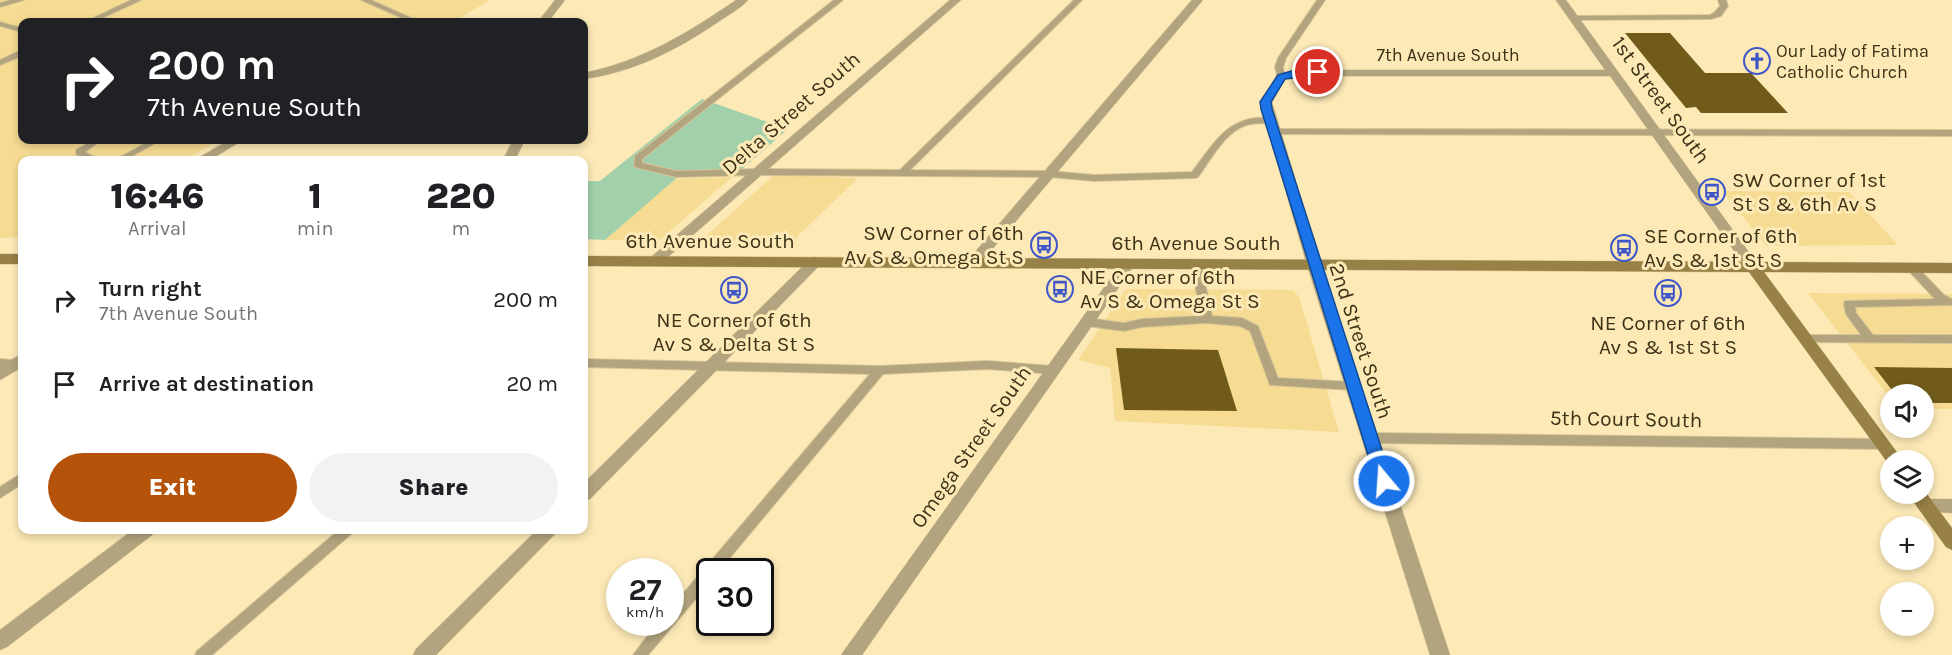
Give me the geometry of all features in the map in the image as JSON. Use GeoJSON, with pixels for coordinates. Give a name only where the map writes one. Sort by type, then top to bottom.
{"type":"FeatureCollection","features":[{"type":"Feature","properties":{"kind":"main road"},"geometry":{"type":"LineString","coordinates":[[0,259],[18,258]]}},
{"type":"Feature","properties":{"kind":"main road","name":"6th Avenue South"},"geometry":{"type":"LineString","coordinates":[[588,261],[1754,269],[1952,268]]}},
{"type":"Feature","properties":{"kind":"main road","name":"1st Street South"},"geometry":{"type":"LineString","coordinates":[[1754,269],[1886,450]]}},
{"type":"Feature","properties":{"kind":"main road"},"geometry":{"type":"LineString","coordinates":[[1924,504],[1952,542]]}},
{"type":"Feature","properties":{"kind":"street"},"geometry":{"type":"LineString","coordinates":[[546,18],[560,0]]}},
{"type":"Feature","properties":{"kind":"street"},"geometry":{"type":"LineString","coordinates":[[588,75],[653,57],[673,47],[743,0]]}},
{"type":"Feature","properties":{"kind":"street","name":"Delta Street South"},"geometry":{"type":"LineString","coordinates":[[655,261],[956,0]]}},
{"type":"Feature","properties":{"kind":"street"},"geometry":{"type":"LineString","coordinates":[[973,263],[1198,0]]}},
{"type":"Feature","properties":{"kind":"street","name":"1st Street South"},"geometry":{"type":"LineString","coordinates":[[1561,0],[1754,269]]}},
{"type":"Feature","properties":{"kind":"street","name":"7th Avenue South"},"geometry":{"type":"LineString","coordinates":[[1281,77],[1295,73],[1318,72],[1614,73]]}},
{"type":"Feature","properties":{"kind":"street","name":"2nd Street South"},"geometry":{"type":"LineString","coordinates":[[1281,77],[1266,102],[1272,126],[1314,265],[1440,655]]}},
{"type":"Feature","properties":{"kind":"street"},"geometry":{"type":"LineString","coordinates":[[208,156],[230,144]]}},
{"type":"Feature","properties":{"kind":"street"},"geometry":{"type":"LineString","coordinates":[[588,490],[815,262]]}},
{"type":"Feature","properties":{"kind":"street","name":"Omega Street South"},"geometry":{"type":"LineString","coordinates":[[851,655],[1128,264]]}},
{"type":"Feature","properties":{"kind":"street"},"geometry":{"type":"LineString","coordinates":[[0,374],[18,365]]}},
{"type":"Feature","properties":{"kind":"street"},"geometry":{"type":"LineString","coordinates":[[1934,503],[1952,506]]}},
{"type":"Feature","properties":{"kind":"street"},"geometry":{"type":"LineString","coordinates":[[0,641],[141,534]]}},
{"type":"Feature","properties":{"kind":"street"},"geometry":{"type":"LineString","coordinates":[[423,655],[544,534]]}},
{"type":"Feature","properties":{"kind":"lane"},"geometry":{"type":"LineString","coordinates":[[0,5],[20,0]]}},
{"type":"Feature","properties":{"kind":"lane"},"geometry":{"type":"LineString","coordinates":[[97,18],[137,0]]}},
{"type":"Feature","properties":{"kind":"lane"},"geometry":{"type":"LineString","coordinates":[[365,0],[407,18]]}},
{"type":"Feature","properties":{"kind":"lane"},"geometry":{"type":"LineString","coordinates":[[839,0],[638,158],[638,165],[676,174],[757,172],[1049,174],[1095,178],[1195,175],[1230,130],[1238,124],[1250,121],[1272,126],[1657,132],[1952,133]]}},
{"type":"Feature","properties":{"kind":"lane"},"geometry":{"type":"LineString","coordinates":[[901,174],[1078,0]]}},
{"type":"Feature","properties":{"kind":"lane"},"geometry":{"type":"LineString","coordinates":[[1281,77],[1279,67],[1282,58],[1321,0]]}},
{"type":"Feature","properties":{"kind":"lane"},"geometry":{"type":"LineString","coordinates":[[1574,18],[1711,17],[1722,10],[1724,6],[1722,0]]}},
{"type":"Feature","properties":{"kind":"lane"},"geometry":{"type":"LineString","coordinates":[[0,24],[18,29]]}},
{"type":"Feature","properties":{"kind":"lane"},"geometry":{"type":"LineString","coordinates":[[0,63],[18,55]]}},
{"type":"Feature","properties":{"kind":"lane"},"geometry":{"type":"LineString","coordinates":[[86,156],[79,152],[92,144]]}},
{"type":"Feature","properties":{"kind":"lane"},"geometry":{"type":"LineString","coordinates":[[127,156],[149,144]]}},
{"type":"Feature","properties":{"kind":"lane"},"geometry":{"type":"LineString","coordinates":[[1196,264],[1207,319]]}},
{"type":"Feature","properties":{"kind":"lane"},"geometry":{"type":"LineString","coordinates":[[1912,268],[1941,298],[1951,302]]}},
{"type":"Feature","properties":{"kind":"lane"},"geometry":{"type":"LineString","coordinates":[[1870,339],[1851,314],[1849,304],[1951,302]]}},
{"type":"Feature","properties":{"kind":"lane"},"geometry":{"type":"LineString","coordinates":[[1087,322],[1124,327],[1142,322],[1207,319],[1242,322],[1254,329],[1274,382],[1353,386]]}},
{"type":"Feature","properties":{"kind":"lane"},"geometry":{"type":"LineString","coordinates":[[1805,339],[1952,339]]}},
{"type":"Feature","properties":{"kind":"lane"},"geometry":{"type":"LineString","coordinates":[[0,363],[18,363]]}},
{"type":"Feature","properties":{"kind":"lane"},"geometry":{"type":"LineString","coordinates":[[588,363],[880,370],[987,365],[1053,370]]}},
{"type":"Feature","properties":{"kind":"lane"},"geometry":{"type":"LineString","coordinates":[[722,558],[880,370]]}},
{"type":"Feature","properties":{"kind":"lane","name":"5th Court South"},"geometry":{"type":"LineString","coordinates":[[1370,438],[1881,444]]}},
{"type":"Feature","properties":{"kind":"lane"},"geometry":{"type":"LineString","coordinates":[[0,493],[18,481]]}},
{"type":"Feature","properties":{"kind":"lane"},"geometry":{"type":"LineString","coordinates":[[202,655],[342,534]]}},
{"type":"Feature","properties":{"kind":"lane"},"geometry":{"type":"LineString","coordinates":[[684,603],[696,588]]}},
{"type":"Feature","properties":{"kind":"lane"},"geometry":{"type":"LineString","coordinates":[[640,655],[656,636]]}},
{"type":"Feature","properties":{"kind":"shaded area"},"geometry":{"type":"Polygon","coordinates":[[[0,0],[490,0],[460,18],[18,18],[18,144],[212,144],[192,156],[18,156],[18,237],[0,238],[0,0]]]}},
{"type":"Feature","properties":{"kind":"shaded area"},"geometry":{"type":"Polygon","coordinates":[[[774,175],[858,178],[795,241],[707,240],[707,235],[774,175]]]}},
{"type":"Feature","properties":{"kind":"shaded area"},"geometry":{"type":"Polygon","coordinates":[[[732,177],[661,239],[605,240],[675,179],[732,177]]]}},
{"type":"Feature","properties":{"kind":"shaded area"},"geometry":{"type":"Polygon","coordinates":[[[1723,191],[1849,192],[1898,245],[1766,246],[1723,191]]]}},
{"type":"Feature","properties":{"kind":"shaded area"},"geometry":{"type":"Polygon","coordinates":[[[1126,289],[1293,290],[1299,297],[1339,432],[1115,421],[1110,368],[1078,360],[1126,289]]]}},
{"type":"Feature","properties":{"kind":"shaded area"},"geometry":{"type":"Polygon","coordinates":[[[1808,293],[1952,294],[1952,409],[1934,409],[1934,384],[1880,385],[1808,293]]]}},
{"type":"Feature","properties":{"kind":"green space"},"geometry":{"type":"Polygon","coordinates":[[[702,99],[788,129],[741,170],[686,170],[605,240],[588,239],[588,181],[600,181],[702,99]]]}},
{"type":"Feature","properties":{"kind":"building"},"geometry":{"type":"Polygon","coordinates":[[[1625,33],[1670,33],[1705,73],[1751,73],[1788,113],[1701,113],[1696,107],[1686,108],[1625,33]]]}},
{"type":"Feature","properties":{"kind":"building"},"geometry":{"type":"Polygon","coordinates":[[[1116,348],[1218,350],[1237,411],[1124,410],[1116,348]]]}},
{"type":"Feature","properties":{"kind":"building"},"geometry":{"type":"Polygon","coordinates":[[[1874,367],[1952,368],[1952,403],[1934,403],[1934,384],[1887,384],[1874,367]]]}},
{"type":"Feature","properties":{"kind":"place","name":"Our Lady of Fatima Catholic Church"},"geometry":{"type":"Point","coordinates":[1757,61]}},
{"type":"Feature","properties":{"kind":"place","name":"SW Corner of 1st St S & 6th Av S"},"geometry":{"type":"Point","coordinates":[1712,192]}},
{"type":"Feature","properties":{"kind":"place","name":"SW Corner of 6th Av S & Omega St S"},"geometry":{"type":"Point","coordinates":[1044,245]}},
{"type":"Feature","properties":{"kind":"place","name":"SE Corner of 6th Av S & 1st St S"},"geometry":{"type":"Point","coordinates":[1624,248]}},
{"type":"Feature","properties":{"kind":"place","name":"NE Corner of 6th Av S & Omega St S"},"geometry":{"type":"Point","coordinates":[1060,289]}},
{"type":"Feature","properties":{"kind":"place","name":"NE Corner of 6th Av S & Delta St S"},"geometry":{"type":"Point","coordinates":[734,290]}},
{"type":"Feature","properties":{"kind":"place","name":"NE Corner of 6th Av S & 1st St S"},"geometry":{"type":"Point","coordinates":[1668,293]}},
{"type":"Feature","properties":{"kind":"route"},"geometry":{"type":"LineString","coordinates":[[1318,72],[1295,73],[1281,77],[1266,102],[1267,109],[1314,265],[1384,481]]}}]}
